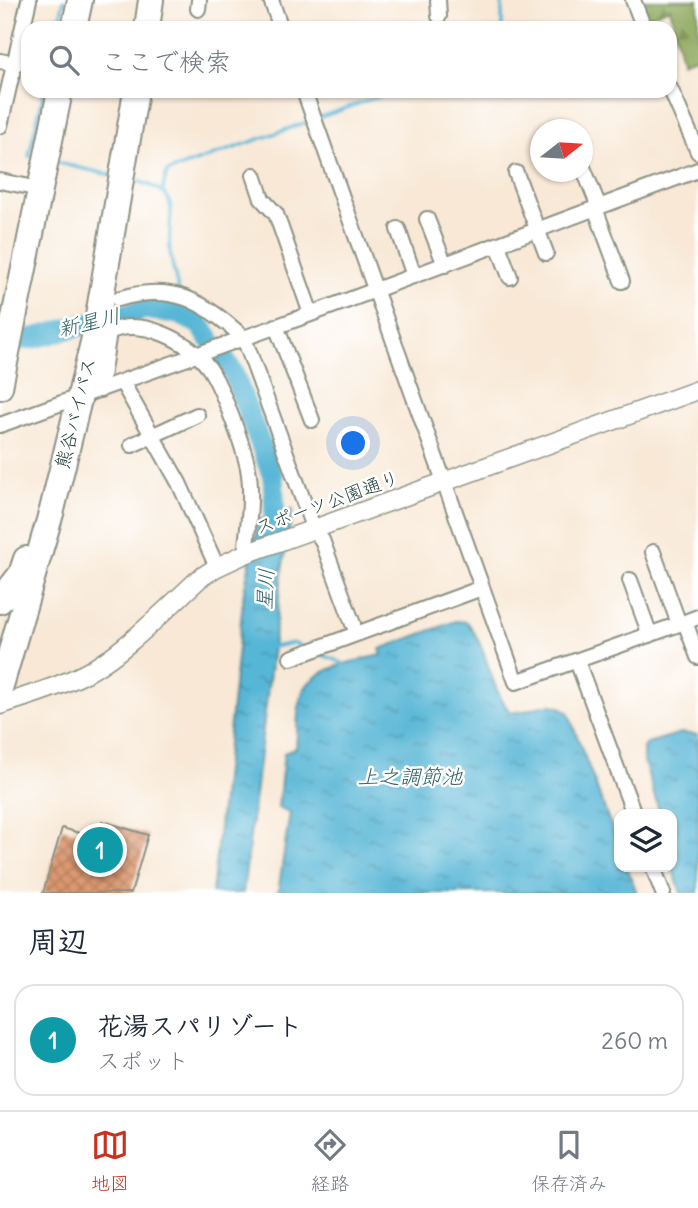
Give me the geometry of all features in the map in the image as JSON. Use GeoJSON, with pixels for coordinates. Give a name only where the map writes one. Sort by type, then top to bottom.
{"type":"FeatureCollection","features":[{"type":"Feature","properties":{"kind":"highway"},"geometry":{"type":"LineString","coordinates":[[76,21],[80,0]]}},
{"type":"Feature","properties":{"kind":"highway"},"geometry":{"type":"LineString","coordinates":[[148,21],[151,0]]}},
{"type":"Feature","properties":{"kind":"highway"},"geometry":{"type":"LineString","coordinates":[[0,387],[59,98]]}},
{"type":"Feature","properties":{"kind":"highway","name":"熊谷バイパス"},"geometry":{"type":"LineString","coordinates":[[0,689],[55,497],[89,394],[95,334],[110,299],[122,177],[135,98]]}},
{"type":"Feature","properties":{"kind":"highway"},"geometry":{"type":"LineString","coordinates":[[0,601],[21,574],[43,506],[55,497]]}},
{"type":"Feature","properties":{"kind":"street"},"geometry":{"type":"LineString","coordinates":[[25,21],[29,0]]}},
{"type":"Feature","properties":{"kind":"street"},"geometry":{"type":"LineString","coordinates":[[271,0],[278,21]]}},
{"type":"Feature","properties":{"kind":"street"},"geometry":{"type":"LineString","coordinates":[[438,0],[439,16]]}},
{"type":"Feature","properties":{"kind":"street"},"geometry":{"type":"LineString","coordinates":[[633,0],[641,21]]}},
{"type":"Feature","properties":{"kind":"street"},"geometry":{"type":"LineString","coordinates":[[0,122],[21,39]]}},
{"type":"Feature","properties":{"kind":"street"},"geometry":{"type":"LineString","coordinates":[[0,61],[16,64]]}},
{"type":"Feature","properties":{"kind":"street"},"geometry":{"type":"LineString","coordinates":[[307,98],[516,682],[688,621]]}},
{"type":"Feature","properties":{"kind":"street"},"geometry":{"type":"LineString","coordinates":[[674,98],[698,152]]}},
{"type":"Feature","properties":{"kind":"street"},"geometry":{"type":"LineString","coordinates":[[0,181],[44,169]]}},
{"type":"Feature","properties":{"kind":"street"},"geometry":{"type":"LineString","coordinates":[[0,425],[312,314],[698,170]]}},
{"type":"Feature","properties":{"kind":"street"},"geometry":{"type":"LineString","coordinates":[[516,173],[546,253]]}},
{"type":"Feature","properties":{"kind":"street"},"geometry":{"type":"LineString","coordinates":[[254,175],[262,200],[276,214],[312,314]]}},
{"type":"Feature","properties":{"kind":"street"},"geometry":{"type":"LineString","coordinates":[[589,182],[622,281]]}},
{"type":"Feature","properties":{"kind":"street"},"geometry":{"type":"LineString","coordinates":[[427,219],[445,265]]}},
{"type":"Feature","properties":{"kind":"street"},"geometry":{"type":"LineString","coordinates":[[398,229],[414,276]]}},
{"type":"Feature","properties":{"kind":"street"},"geometry":{"type":"LineString","coordinates":[[498,245],[510,277]]}},
{"type":"Feature","properties":{"kind":"street"},"geometry":{"type":"LineString","coordinates":[[110,299],[143,291],[170,293],[187,298],[222,319],[244,338],[310,531],[322,540],[353,624]]}},
{"type":"Feature","properties":{"kind":"street"},"geometry":{"type":"LineString","coordinates":[[276,326],[312,420]]}},
{"type":"Feature","properties":{"kind":"street"},"geometry":{"type":"LineString","coordinates":[[89,394],[109,332],[119,327],[143,327],[166,334],[208,368],[222,395],[247,467],[250,486],[245,554]]}},
{"type":"Feature","properties":{"kind":"street"},"geometry":{"type":"LineString","coordinates":[[122,382],[179,483],[217,566]]}},
{"type":"Feature","properties":{"kind":"street","name":"スポーツ公園通り"},"geometry":{"type":"LineString","coordinates":[[0,705],[50,689],[84,674],[108,659],[217,566],[698,390]]}},
{"type":"Feature","properties":{"kind":"street"},"geometry":{"type":"LineString","coordinates":[[132,445],[197,415]]}},
{"type":"Feature","properties":{"kind":"street"},"geometry":{"type":"LineString","coordinates":[[653,552],[688,621],[698,657]]}},
{"type":"Feature","properties":{"kind":"street"},"geometry":{"type":"LineString","coordinates":[[629,580],[650,635]]}},
{"type":"Feature","properties":{"kind":"street"},"geometry":{"type":"LineString","coordinates":[[291,658],[482,588]]}},
{"type":"Feature","properties":{"kind":"street"},"geometry":{"type":"LineString","coordinates":[[578,661],[632,809]]}},
{"type":"Feature","properties":{"kind":"street"},"geometry":{"type":"LineString","coordinates":[[655,872],[663,893]]}},
{"type":"Feature","properties":{"kind":"green space"},"geometry":{"type":"Polygon","coordinates":[[[641,0],[698,0],[698,56],[682,62],[677,40],[677,21],[673,21],[670,8],[648,17],[641,0]]]}},
{"type":"Feature","properties":{"kind":"water"},"geometry":{"type":"Polygon","coordinates":[[[293,509],[283,565],[243,893],[212,893],[244,591],[259,520],[293,509]]]}},
{"type":"Feature","properties":{"kind":"water","name":"上之調節池"},"geometry":{"type":"Polygon","coordinates":[[[456,621],[467,622],[480,643],[497,691],[510,712],[553,705],[568,712],[614,834],[614,872],[629,872],[637,893],[278,893],[290,812],[278,808],[284,753],[296,748],[299,705],[303,692],[317,676],[349,662],[382,655],[380,649],[456,621]]]}},
{"type":"Feature","properties":{"kind":"water"},"geometry":{"type":"Polygon","coordinates":[[[681,733],[698,735],[698,893],[681,893],[674,872],[677,872],[677,809],[658,809],[643,758],[643,748],[648,743],[681,733]]]}},
{"type":"Feature","properties":{"kind":"building"},"geometry":{"type":"Polygon","coordinates":[[[102,821],[148,835],[131,893],[43,893],[62,828],[97,838],[102,821]]]}},
{"type":"Feature","properties":{"kind":"waterway"},"geometry":{"type":"LineString","coordinates":[[60,21],[64,0]]}},
{"type":"Feature","properties":{"kind":"waterway"},"geometry":{"type":"LineString","coordinates":[[502,0],[502,21]]}},
{"type":"Feature","properties":{"kind":"waterway"},"geometry":{"type":"LineString","coordinates":[[36,158],[29,156],[42,98]]}},
{"type":"Feature","properties":{"kind":"waterway"},"geometry":{"type":"LineString","coordinates":[[318,118],[374,98]]}},
{"type":"Feature","properties":{"kind":"waterway"},"geometry":{"type":"LineString","coordinates":[[162,192],[167,172],[310,121]]}},
{"type":"Feature","properties":{"kind":"waterway"},"geometry":{"type":"LineString","coordinates":[[54,162],[111,175]]}},
{"type":"Feature","properties":{"kind":"waterway"},"geometry":{"type":"LineString","coordinates":[[129,179],[148,184],[167,197],[171,213],[170,252],[178,291]]}},
{"type":"Feature","properties":{"kind":"waterway"},"geometry":{"type":"LineString","coordinates":[[179,302],[179,314]]}},
{"type":"Feature","properties":{"kind":"waterway","name":"星川"},"geometry":{"type":"LineString","coordinates":[[0,342],[34,338],[145,309],[179,314],[199,324],[232,370],[273,477],[275,516],[267,543]]}},
{"type":"Feature","properties":{"kind":"waterway"},"geometry":{"type":"LineString","coordinates":[[268,648],[293,643],[305,648]]}},
{"type":"Feature","properties":{"kind":"waterway"},"geometry":{"type":"LineString","coordinates":[[318,653],[343,663],[344,667]]}},
{"type":"Feature","properties":{"kind":"place","name":"花湯スパリゾート"},"geometry":{"type":"Point","coordinates":[100,850]}},
{"type":"Feature","properties":{"kind":"water label","name":"新星川"},"geometry":{"type":"Point","coordinates":[89,322]}}]}
